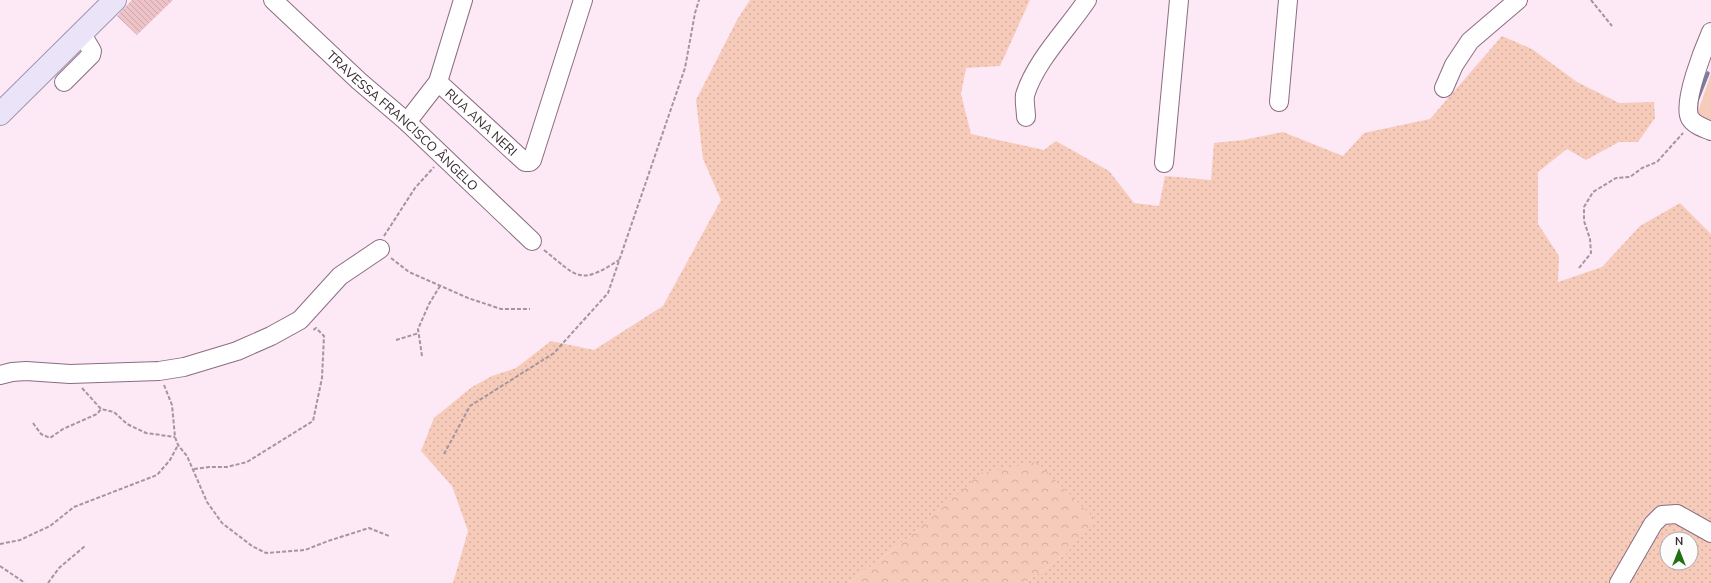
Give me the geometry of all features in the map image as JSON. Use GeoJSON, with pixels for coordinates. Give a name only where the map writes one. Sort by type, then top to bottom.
{"type":"FeatureCollection","features":[{"type":"Feature","properties":{"kind":"main road"},"geometry":{"type":"LineString","coordinates":[[0,114],[115,0]]}},
{"type":"Feature","properties":{"kind":"street","name":"TRAVESSA FRANCISCO ÂNGELO"},"geometry":{"type":"LineString","coordinates":[[273,0],[359,81],[407,122],[442,157],[532,241]]}},
{"type":"Feature","properties":{"kind":"street","name":"RUA ANA NERI"},"geometry":{"type":"LineString","coordinates":[[407,122],[438,82],[463,0]]}},
{"type":"Feature","properties":{"kind":"street","name":"RUA ANA NERI"},"geometry":{"type":"LineString","coordinates":[[438,82],[525,162],[532,160],[583,0]]}},
{"type":"Feature","properties":{"kind":"street"},"geometry":{"type":"LineString","coordinates":[[1026,117],[1025,97],[1032,79],[1087,0]]}},
{"type":"Feature","properties":{"kind":"street"},"geometry":{"type":"LineString","coordinates":[[1164,163],[1179,0]]}},
{"type":"Feature","properties":{"kind":"street"},"geometry":{"type":"LineString","coordinates":[[1280,102],[1288,0]]}},
{"type":"Feature","properties":{"kind":"street"},"geometry":{"type":"LineString","coordinates":[[1444,88],[1454,65],[1470,41],[1518,0]]}},
{"type":"Feature","properties":{"kind":"street"},"geometry":{"type":"LineString","coordinates":[[1711,32],[1702,52],[1691,114],[1711,131]]}},
{"type":"Feature","properties":{"kind":"street"},"geometry":{"type":"LineString","coordinates":[[64,82],[91,55],[92,52],[82,34]]}},
{"type":"Feature","properties":{"kind":"street"},"geometry":{"type":"LineString","coordinates":[[0,375],[26,371],[70,374],[159,371],[184,367],[237,351],[271,336],[300,320],[340,276],[380,249]]}},
{"type":"Feature","properties":{"kind":"street"},"geometry":{"type":"LineString","coordinates":[[1619,583],[1653,524],[1662,515],[1677,514],[1711,534]]}},
{"type":"Feature","properties":{"kind":"path"},"geometry":{"type":"LineString","coordinates":[[444,454],[470,406],[554,353],[608,292],[686,68],[695,13],[699,0]]}},
{"type":"Feature","properties":{"kind":"path"},"geometry":{"type":"LineString","coordinates":[[1591,0],[1612,26]]}},
{"type":"Feature","properties":{"kind":"path"},"geometry":{"type":"LineString","coordinates":[[1579,268],[1591,253],[1590,239],[1584,221],[1584,207],[1593,192],[1616,178],[1630,176],[1642,168],[1657,162],[1677,139],[1691,114]]}},
{"type":"Feature","properties":{"kind":"path"},"geometry":{"type":"LineString","coordinates":[[442,157],[415,188],[391,224],[380,244],[380,249],[409,272],[468,298],[501,309],[530,309]]}},
{"type":"Feature","properties":{"kind":"path"},"geometry":{"type":"LineString","coordinates":[[532,241],[575,275],[586,277],[601,272],[619,260]]}},
{"type":"Feature","properties":{"kind":"path"},"geometry":{"type":"LineString","coordinates":[[422,356],[418,329],[429,304],[440,286]]}},
{"type":"Feature","properties":{"kind":"path"},"geometry":{"type":"LineString","coordinates":[[194,469],[227,467],[247,462],[313,421],[322,378],[324,336],[316,328],[311,332],[300,320]]}},
{"type":"Feature","properties":{"kind":"path"},"geometry":{"type":"LineString","coordinates":[[396,340],[419,333]]}},
{"type":"Feature","properties":{"kind":"path"},"geometry":{"type":"LineString","coordinates":[[159,371],[172,405],[175,437],[178,445],[188,456],[207,502],[222,523],[252,546],[266,553],[305,550],[369,528],[388,536]]}},
{"type":"Feature","properties":{"kind":"path"},"geometry":{"type":"LineString","coordinates":[[70,374],[101,409],[114,412],[127,424],[146,433],[175,437]]}},
{"type":"Feature","properties":{"kind":"path"},"geometry":{"type":"LineString","coordinates":[[33,424],[41,434],[50,438],[63,429],[97,414],[101,409]]}},
{"type":"Feature","properties":{"kind":"path"},"geometry":{"type":"LineString","coordinates":[[0,544],[20,540],[50,526],[74,507],[157,475],[170,460],[178,445]]}},
{"type":"Feature","properties":{"kind":"path"},"geometry":{"type":"LineString","coordinates":[[48,583],[59,568],[85,546]]}},
{"type":"Feature","properties":{"kind":"path"},"geometry":{"type":"LineString","coordinates":[[0,566],[25,583]]}},
{"type":"Feature","properties":{"kind":"green space"},"geometry":{"type":"Polygon","coordinates":[[[750,0],[1030,0],[1000,66],[966,68],[961,94],[971,134],[1044,150],[1056,141],[1109,171],[1134,203],[1159,206],[1165,176],[1211,180],[1214,143],[1243,140],[1283,132],[1343,156],[1364,133],[1430,119],[1502,36],[1532,49],[1577,82],[1619,103],[1654,102],[1655,118],[1638,142],[1619,142],[1586,160],[1567,149],[1538,172],[1538,224],[1559,256],[1558,282],[1602,267],[1640,226],[1680,203],[1711,234],[1711,583],[1025,583],[1066,554],[918,530],[849,583],[453,583],[468,531],[452,486],[421,451],[434,418],[472,387],[492,376],[516,368],[551,341],[594,350],[663,306],[721,200],[703,159],[696,100],[737,20],[750,0]]]}},
{"type":"Feature","properties":{"kind":"green space"},"geometry":{"type":"Polygon","coordinates":[[[1711,74],[1711,131],[1694,123],[1711,74]]]}},
{"type":"Feature","properties":{"kind":"green space"},"geometry":{"type":"Polygon","coordinates":[[[1037,462],[1096,520],[1066,554],[1025,583],[849,583],[918,530],[981,473],[1037,462]]]}},
{"type":"Feature","properties":{"kind":"building"},"geometry":{"type":"Polygon","coordinates":[[[132,0],[173,0],[137,35],[117,16],[132,0]]]}},
{"type":"Feature","properties":{"kind":"waterway"},"geometry":{"type":"LineString","coordinates":[[1698,98],[1708,73]]}}]}
